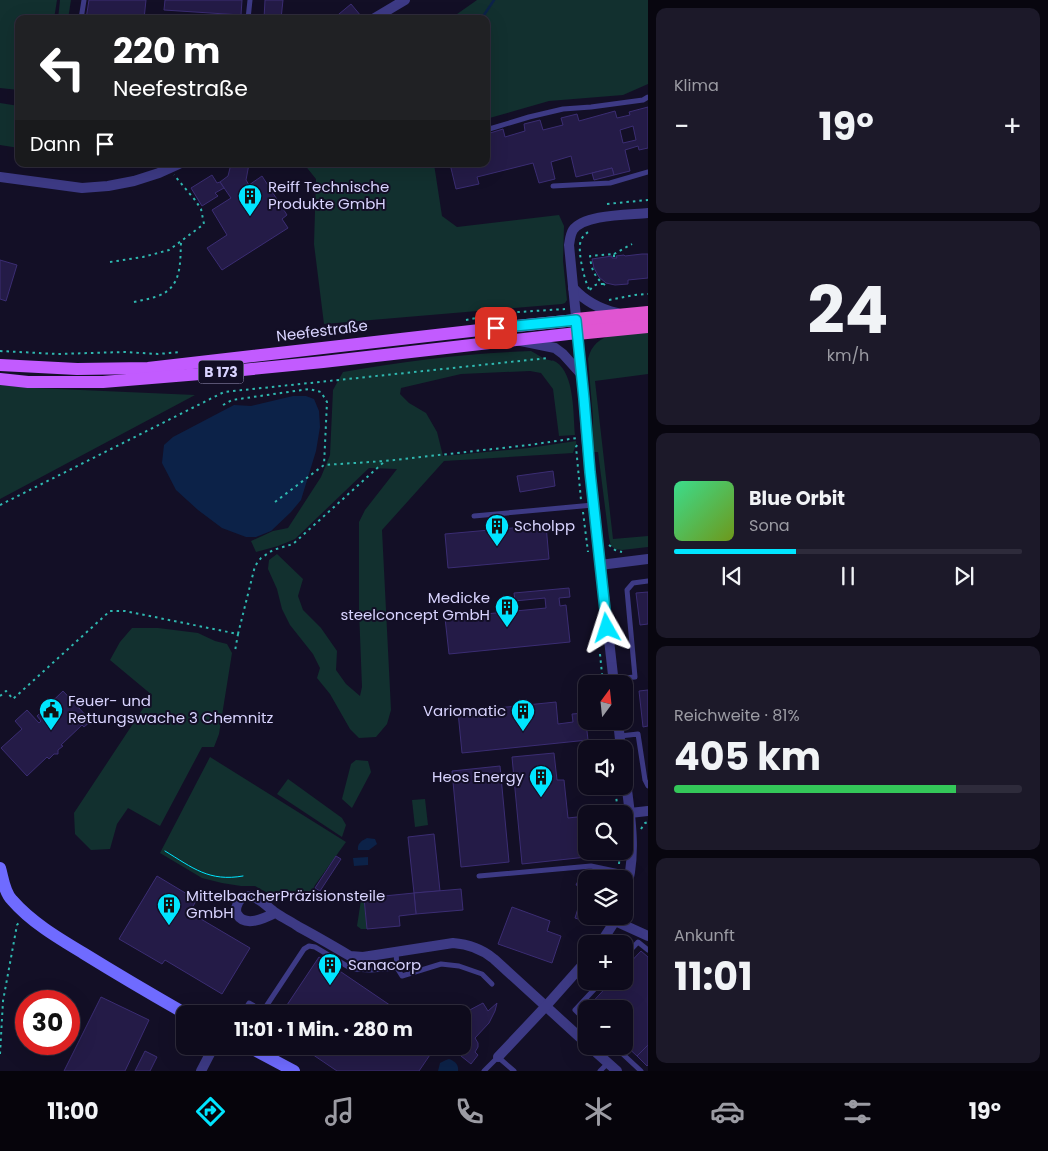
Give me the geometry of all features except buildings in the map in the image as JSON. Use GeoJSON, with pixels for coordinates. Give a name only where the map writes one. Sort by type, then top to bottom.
{"type":"FeatureCollection","features":[{"type":"Feature","properties":{"kind":"highway","name":"Neefestraße"},"geometry":{"type":"LineString","coordinates":[[576,326],[648,312]]}},
{"type":"Feature","properties":{"kind":"highway","name":"Neefestraße"},"geometry":{"type":"LineString","coordinates":[[576,326],[648,326]]}},
{"type":"Feature","properties":{"kind":"main road","name":"Neefestraße"},"geometry":{"type":"LineString","coordinates":[[0,379],[28,382],[103,382],[222,372],[518,340],[576,326]]}},
{"type":"Feature","properties":{"kind":"main road","name":"Neefestraße"},"geometry":{"type":"LineString","coordinates":[[0,366],[77,369],[148,368],[496,328],[576,326]]}},
{"type":"Feature","properties":{"kind":"main road"},"geometry":{"type":"LineString","coordinates":[[0,868],[8,895],[25,913],[65,942],[176,1008]]}},
{"type":"Feature","properties":{"kind":"main road"},"geometry":{"type":"LineString","coordinates":[[264,1055],[294,1071]]}},
{"type":"Feature","properties":{"kind":"street"},"geometry":{"type":"LineString","coordinates":[[380,15],[405,0]]}},
{"type":"Feature","properties":{"kind":"street"},"geometry":{"type":"LineString","coordinates":[[0,177],[82,188],[134,181],[173,167]]}},
{"type":"Feature","properties":{"kind":"street"},"geometry":{"type":"LineString","coordinates":[[613,675],[593,505],[569,245],[572,231],[586,221],[596,218],[648,213]]}},
{"type":"Feature","properties":{"kind":"street"},"geometry":{"type":"LineString","coordinates":[[573,288],[580,296],[598,307],[626,315]]}},
{"type":"Feature","properties":{"kind":"street"},"geometry":{"type":"LineString","coordinates":[[518,340],[555,348],[581,374]]}},
{"type":"Feature","properties":{"kind":"street"},"geometry":{"type":"LineString","coordinates":[[600,565],[648,559]]}},
{"type":"Feature","properties":{"kind":"street"},"geometry":{"type":"LineString","coordinates":[[619,730],[621,740]]}},
{"type":"Feature","properties":{"kind":"street"},"geometry":{"type":"LineString","coordinates":[[633,813],[648,811]]}},
{"type":"Feature","properties":{"kind":"street"},"geometry":{"type":"LineString","coordinates":[[275,913],[350,956],[396,952],[453,943],[477,948],[494,959],[578,1036]]}},
{"type":"Feature","properties":{"kind":"street"},"geometry":{"type":"LineString","coordinates":[[627,925],[648,936]]}},
{"type":"Feature","properties":{"kind":"street"},"geometry":{"type":"LineString","coordinates":[[498,1057],[578,970]]}},
{"type":"Feature","properties":{"kind":"street"},"geometry":{"type":"LineString","coordinates":[[201,1071],[209,1055]]}},
{"type":"Feature","properties":{"kind":"street"},"geometry":{"type":"LineString","coordinates":[[599,1055],[617,1071]]}},
{"type":"Feature","properties":{"kind":"lane"},"geometry":{"type":"LineString","coordinates":[[82,15],[84,0]]}},
{"type":"Feature","properties":{"kind":"lane"},"geometry":{"type":"LineString","coordinates":[[248,15],[250,0]]}},
{"type":"Feature","properties":{"kind":"lane"},"geometry":{"type":"LineString","coordinates":[[490,129],[563,109],[599,106],[648,98]]}},
{"type":"Feature","properties":{"kind":"lane"},"geometry":{"type":"LineString","coordinates":[[553,186],[610,183],[648,172]]}},
{"type":"Feature","properties":{"kind":"lane"},"geometry":{"type":"LineString","coordinates":[[474,516],[593,505]]}},
{"type":"Feature","properties":{"kind":"lane"},"geometry":{"type":"LineString","coordinates":[[633,677],[635,677],[627,590],[633,583],[648,581]]}},
{"type":"Feature","properties":{"kind":"lane"},"geometry":{"type":"LineString","coordinates":[[620,736],[638,734],[644,780],[648,786]]}},
{"type":"Feature","properties":{"kind":"lane"},"geometry":{"type":"LineString","coordinates":[[479,876],[591,866],[610,870]]}},
{"type":"Feature","properties":{"kind":"lane"},"geometry":{"type":"LineString","coordinates":[[633,947],[638,942],[648,950]]}},
{"type":"Feature","properties":{"kind":"lane"},"geometry":{"type":"LineString","coordinates":[[267,1005],[304,949],[308,946],[315,947],[352,969],[396,968]]}},
{"type":"Feature","properties":{"kind":"lane"},"geometry":{"type":"LineString","coordinates":[[396,952],[396,968],[402,976],[441,964],[458,966],[482,974],[492,984]]}},
{"type":"Feature","properties":{"kind":"lane"},"geometry":{"type":"LineString","coordinates":[[584,1000],[594,990]]}},
{"type":"Feature","properties":{"kind":"lane"},"geometry":{"type":"LineString","coordinates":[[622,1055],[636,1070]]}},
{"type":"Feature","properties":{"kind":"lane"},"geometry":{"type":"LineString","coordinates":[[484,1071],[498,1057],[514,1071]]}},
{"type":"Feature","properties":{"kind":"lane"},"geometry":{"type":"LineString","coordinates":[[600,1071],[608,1063]]}},
{"type":"Feature","properties":{"kind":"path"},"geometry":{"type":"LineString","coordinates":[[110,262],[143,257],[169,250],[204,224],[201,209],[195,200],[174,176],[166,170]]}},
{"type":"Feature","properties":{"kind":"path"},"geometry":{"type":"LineString","coordinates":[[607,204],[648,200]]}},
{"type":"Feature","properties":{"kind":"path"},"geometry":{"type":"LineString","coordinates":[[593,294],[585,281],[580,246],[584,235],[596,229]]}},
{"type":"Feature","properties":{"kind":"path"},"geometry":{"type":"LineString","coordinates":[[134,302],[158,296],[173,287],[179,272],[181,242]]}},
{"type":"Feature","properties":{"kind":"path"},"geometry":{"type":"LineString","coordinates":[[590,290],[596,284],[606,284],[600,281],[594,274],[590,256],[614,254],[632,244]]}},
{"type":"Feature","properties":{"kind":"path"},"geometry":{"type":"LineString","coordinates":[[604,302],[634,295],[648,294]]}},
{"type":"Feature","properties":{"kind":"path"},"geometry":{"type":"LineString","coordinates":[[462,320],[487,315],[554,309]]}},
{"type":"Feature","properties":{"kind":"path"},"geometry":{"type":"LineString","coordinates":[[0,505],[224,392],[548,358],[555,348]]}},
{"type":"Feature","properties":{"kind":"path"},"geometry":{"type":"LineString","coordinates":[[0,351],[57,354],[124,352],[158,354],[183,352]]}},
{"type":"Feature","properties":{"kind":"path"},"geometry":{"type":"LineString","coordinates":[[223,405],[232,400],[309,389],[322,392],[327,402],[324,465]]}},
{"type":"Feature","properties":{"kind":"path"},"geometry":{"type":"LineString","coordinates":[[275,502],[324,465],[385,461],[578,438],[579,444],[576,447],[588,552]]}},
{"type":"Feature","properties":{"kind":"path"},"geometry":{"type":"LineString","coordinates":[[235,651],[254,566],[272,550],[293,544],[385,461]]}},
{"type":"Feature","properties":{"kind":"path"},"geometry":{"type":"LineString","coordinates":[[608,544],[618,552],[626,551]]}},
{"type":"Feature","properties":{"kind":"path"},"geometry":{"type":"LineString","coordinates":[[0,696],[6,691],[13,699],[110,611],[125,611],[238,634]]}},
{"type":"Feature","properties":{"kind":"path"},"geometry":{"type":"LineString","coordinates":[[599,648],[602,675]]}},
{"type":"Feature","properties":{"kind":"path"},"geometry":{"type":"LineString","coordinates":[[0,1054],[3,1001],[17,925],[25,913]]}},
{"type":"Feature","properties":{"kind":"green space"},"geometry":{"type":"Polygon","coordinates":[[[0,0],[57,0],[55,15],[15,15],[15,90],[0,88],[0,0]]]}},
{"type":"Feature","properties":{"kind":"green space"},"geometry":{"type":"Polygon","coordinates":[[[60,0],[71,0],[69,15],[58,15],[60,0]]]}},
{"type":"Feature","properties":{"kind":"green space"},"geometry":{"type":"Polygon","coordinates":[[[477,0],[648,0],[648,84],[623,95],[549,101],[490,118],[490,15],[456,15],[477,0]]]}},
{"type":"Feature","properties":{"kind":"green space"},"geometry":{"type":"Polygon","coordinates":[[[0,103],[15,105],[15,147],[0,145],[0,103]]]}},
{"type":"Feature","properties":{"kind":"green space"},"geometry":{"type":"Polygon","coordinates":[[[306,167],[434,167],[442,216],[457,227],[559,215],[564,226],[563,261],[567,300],[562,304],[324,324],[314,244],[316,179],[306,167]]]}},
{"type":"Feature","properties":{"kind":"green space"},"geometry":{"type":"Polygon","coordinates":[[[648,331],[648,374],[595,381],[613,539],[648,536],[648,547],[622,550],[611,546],[598,452],[593,452],[593,418],[588,359],[597,343],[604,338],[612,335],[648,331]]]}},
{"type":"Feature","properties":{"kind":"green space"},"geometry":{"type":"Polygon","coordinates":[[[531,351],[544,359],[556,362],[567,376],[572,396],[575,435],[559,436],[553,389],[541,373],[530,371],[461,374],[401,388],[400,394],[409,403],[426,413],[437,432],[443,456],[529,448],[576,441],[576,443],[573,453],[444,461],[382,530],[391,710],[387,724],[376,737],[359,738],[350,729],[330,694],[317,678],[320,668],[313,654],[290,625],[282,609],[277,589],[268,569],[269,560],[277,554],[303,579],[298,596],[303,610],[321,628],[337,651],[336,670],[346,684],[360,696],[362,687],[359,610],[359,522],[365,510],[397,469],[369,468],[295,539],[256,552],[251,541],[273,531],[288,528],[321,477],[330,455],[333,390],[343,372],[437,358],[531,351]]]}},
{"type":"Feature","properties":{"kind":"green space"},"geometry":{"type":"Polygon","coordinates":[[[0,385],[35,388],[195,395],[0,499],[0,385]]]}},
{"type":"Feature","properties":{"kind":"green space"},"geometry":{"type":"Polygon","coordinates":[[[132,628],[158,628],[198,633],[227,644],[232,653],[219,734],[214,747],[202,747],[160,826],[128,808],[117,824],[110,849],[91,850],[75,834],[74,813],[152,695],[110,660],[120,642],[132,628]]]}},
{"type":"Feature","properties":{"kind":"green space"},"geometry":{"type":"Polygon","coordinates":[[[210,757],[346,842],[315,885],[309,897],[290,893],[284,902],[255,886],[241,886],[202,878],[160,853],[210,757]]]}},
{"type":"Feature","properties":{"kind":"green space"},"geometry":{"type":"Polygon","coordinates":[[[356,760],[368,761],[371,772],[352,808],[342,799],[351,764],[356,760]]]}},
{"type":"Feature","properties":{"kind":"green space"},"geometry":{"type":"Polygon","coordinates":[[[288,779],[342,818],[346,825],[342,837],[277,794],[288,779]]]}},
{"type":"Feature","properties":{"kind":"green space"},"geometry":{"type":"Polygon","coordinates":[[[425,799],[428,825],[415,827],[412,800],[425,799]]]}},
{"type":"Feature","properties":{"kind":"green space"},"geometry":{"type":"Polygon","coordinates":[[[364,898],[367,929],[361,929],[357,926],[361,900],[364,898]]]}},
{"type":"Feature","properties":{"kind":"water"},"geometry":{"type":"Polygon","coordinates":[[[293,396],[306,396],[314,399],[319,411],[320,427],[316,451],[301,500],[271,531],[256,537],[246,537],[222,528],[176,490],[162,463],[164,445],[173,437],[234,405],[251,406],[293,396]]]}},
{"type":"Feature","properties":{"kind":"water"},"geometry":{"type":"Polygon","coordinates":[[[367,838],[375,839],[377,844],[369,850],[358,850],[360,843],[367,838]]]}},
{"type":"Feature","properties":{"kind":"water"},"geometry":{"type":"Polygon","coordinates":[[[368,857],[368,865],[354,866],[353,858],[368,857]]]}},
{"type":"Feature","properties":{"kind":"water"},"geometry":{"type":"Polygon","coordinates":[[[449,1059],[456,1064],[458,1071],[438,1071],[440,1063],[449,1059]]]}},
{"type":"Feature","properties":{"kind":"waterway"},"geometry":{"type":"LineString","coordinates":[[484,15],[494,0]]}},
{"type":"Feature","properties":{"kind":"tram line"},"geometry":{"type":"LineString","coordinates":[[165,851],[193,868],[211,875],[220,877],[243,876]]}},
{"type":"Feature","properties":{"kind":"place","name":"Reiff Technische Produkte GmbH"},"geometry":{"type":"Point","coordinates":[250,217]}},
{"type":"Feature","properties":{"kind":"place","name":"Scholpp"},"geometry":{"type":"Point","coordinates":[497,547]}},
{"type":"Feature","properties":{"kind":"place","name":"Medicke steelconcept GmbH"},"geometry":{"type":"Point","coordinates":[507,628]}},
{"type":"Feature","properties":{"kind":"place","name":"Feuer- und Rettungswache 3 Chemnitz"},"geometry":{"type":"Point","coordinates":[51,731]}},
{"type":"Feature","properties":{"kind":"place","name":"Variomatic"},"geometry":{"type":"Point","coordinates":[523,732]}},
{"type":"Feature","properties":{"kind":"place","name":"Heos Energy"},"geometry":{"type":"Point","coordinates":[541,798]}},
{"type":"Feature","properties":{"kind":"place","name":"MittelbacherPräzisionsteile GmbH"},"geometry":{"type":"Point","coordinates":[169,926]}},
{"type":"Feature","properties":{"kind":"place","name":"Sanacorp"},"geometry":{"type":"Point","coordinates":[330,986]}},
{"type":"Feature","properties":{"kind":"route"},"geometry":{"type":"LineString","coordinates":[[496,328],[576,320],[586,436],[607,628]]}}]}
